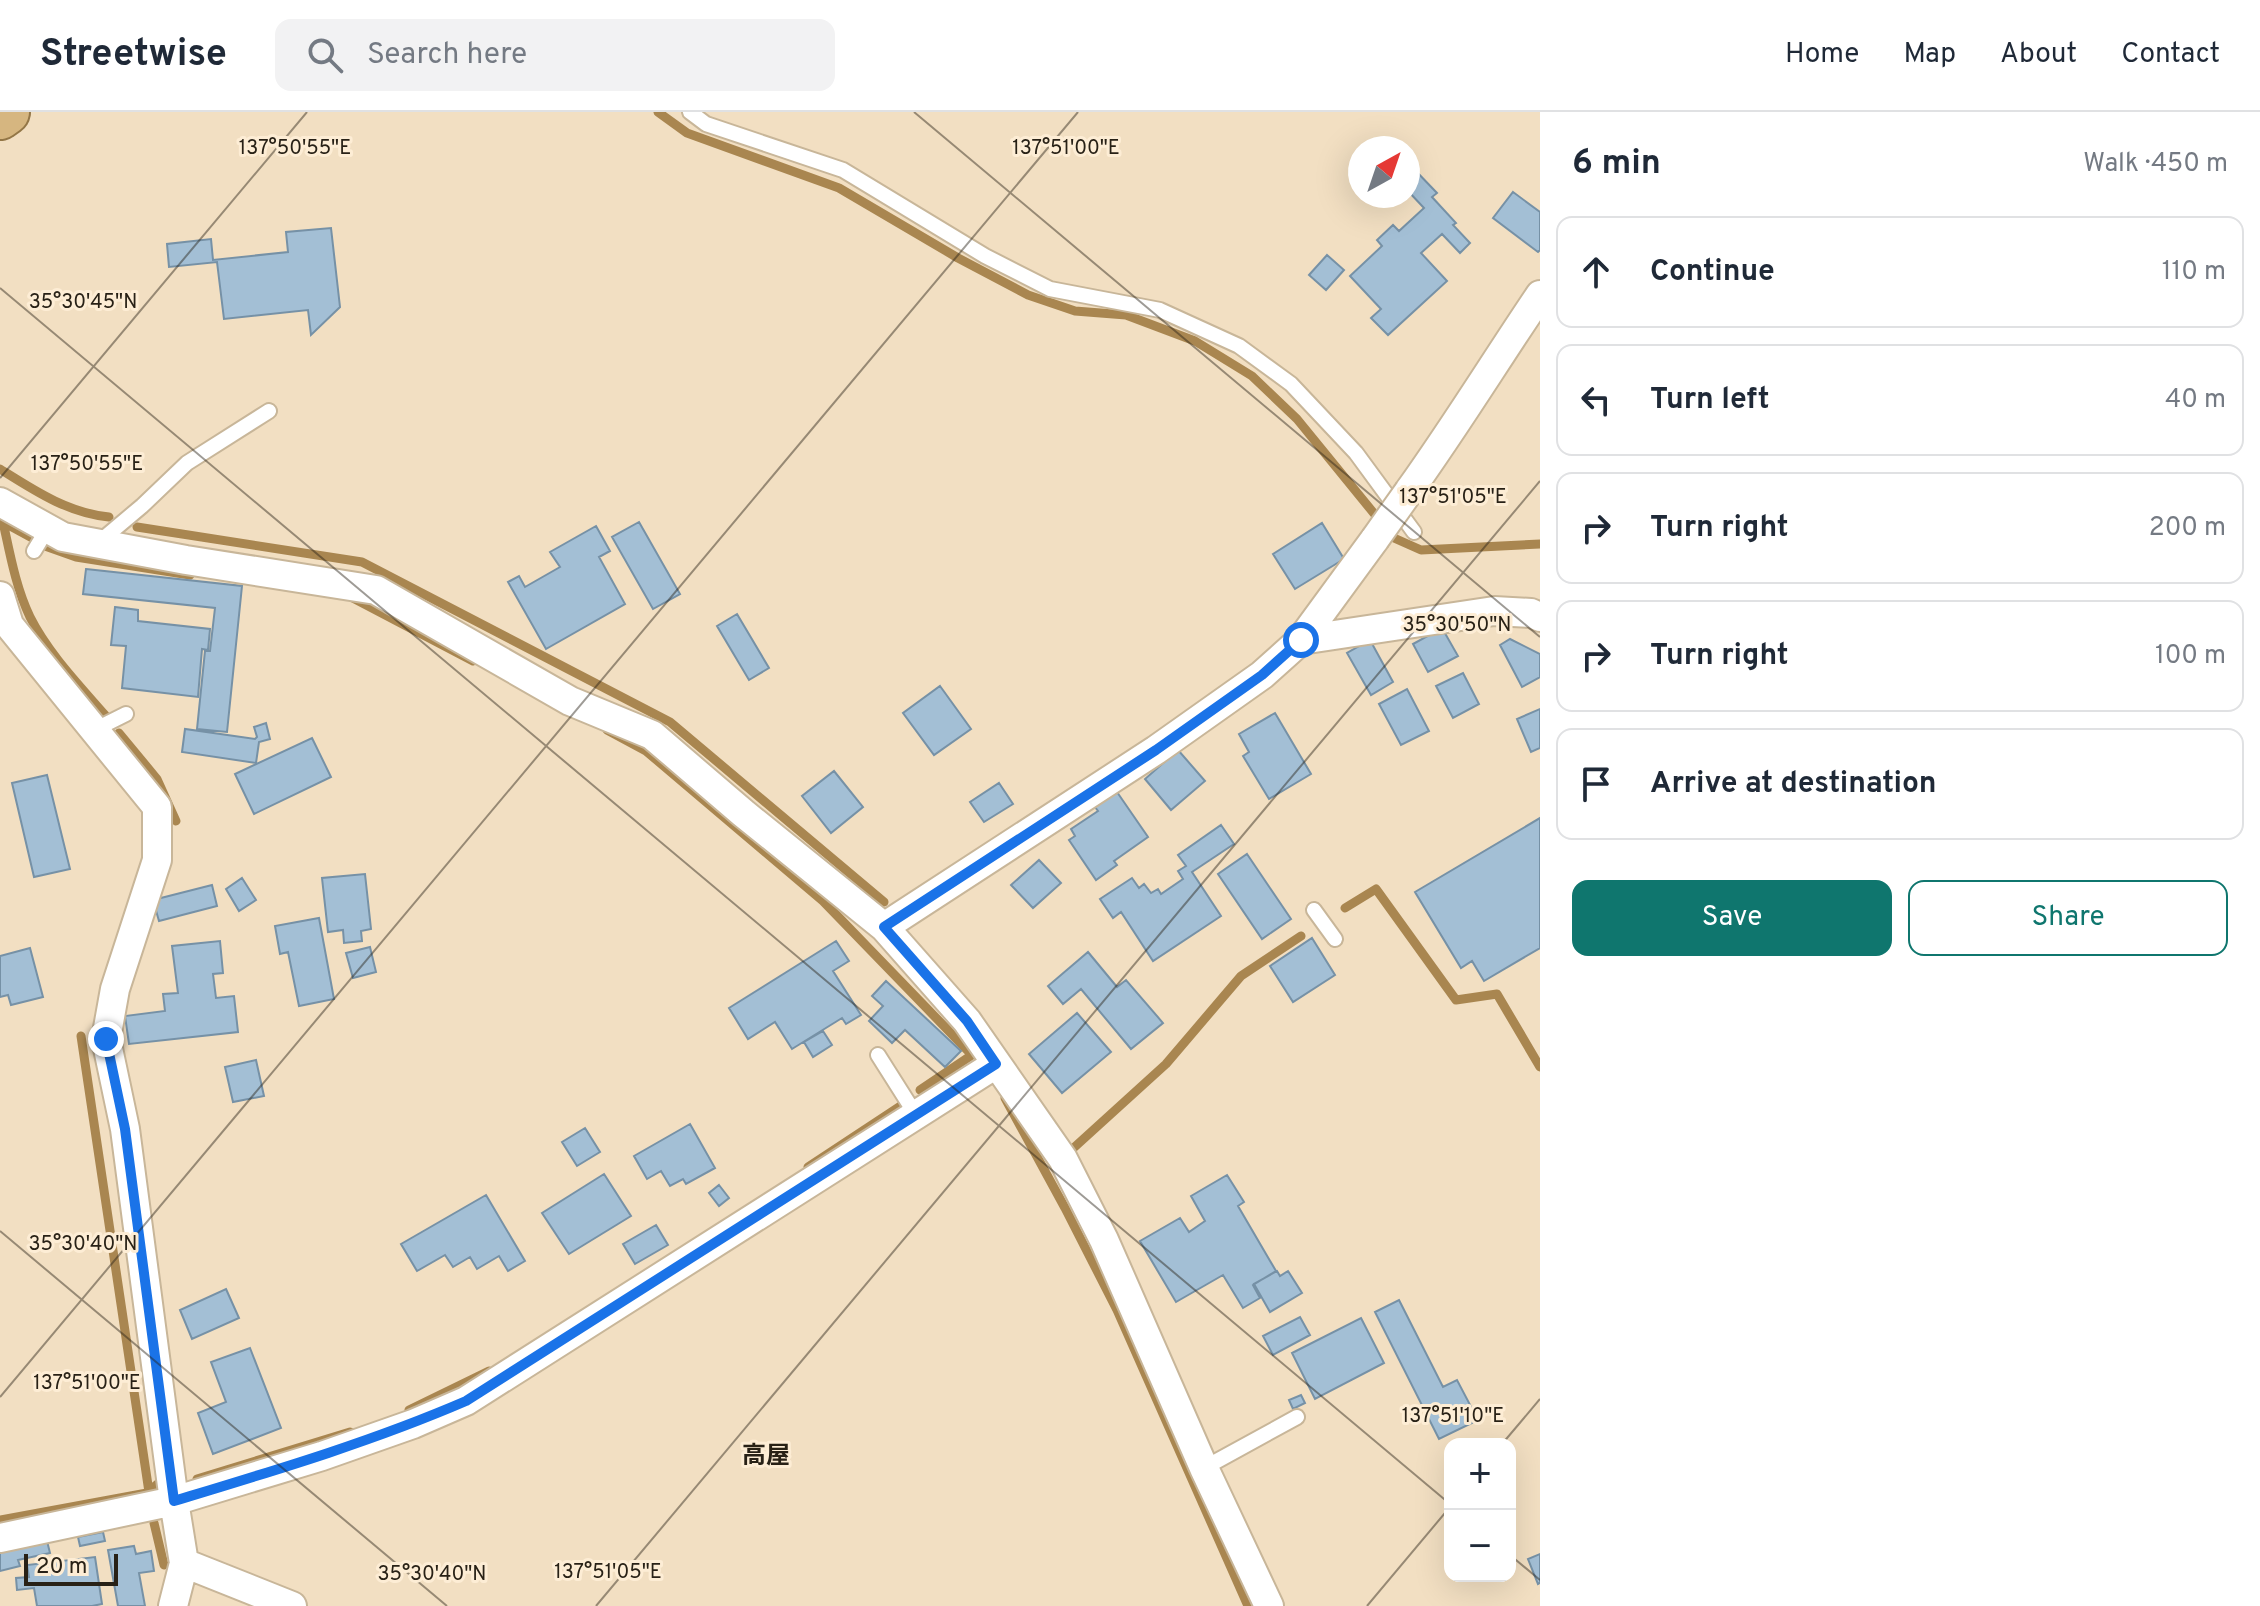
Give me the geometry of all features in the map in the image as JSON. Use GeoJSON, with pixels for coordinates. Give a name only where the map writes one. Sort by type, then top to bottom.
{"type":"FeatureCollection","features":[{"type":"Feature","properties":{"kind":"highway"},"geometry":{"type":"LineString","coordinates":[[0,117],[7,112]]}},
{"type":"Feature","properties":{"kind":"street"},"geometry":{"type":"LineString","coordinates":[[884,927],[1156,750],[1262,675],[1301,640],[1447,439],[1540,295]]}},
{"type":"Feature","properties":{"kind":"street"},"geometry":{"type":"LineString","coordinates":[[0,502],[41,539],[63,537],[376,590],[570,701],[652,735],[884,927],[967,1021],[1063,1159],[1104,1240],[1204,1468],[1269,1606]]}},
{"type":"Feature","properties":{"kind":"street"},"geometry":{"type":"LineString","coordinates":[[0,596],[9,625],[157,807],[157,860],[115,989],[106,1039],[125,1129],[184,1563],[173,1606]]}},
{"type":"Feature","properties":{"kind":"street"},"geometry":{"type":"LineString","coordinates":[[1301,640],[1494,611],[1531,613],[1540,617]]}},
{"type":"Feature","properties":{"kind":"street"},"geometry":{"type":"LineString","coordinates":[[0,1538],[174,1501],[322,1456],[413,1424],[466,1401],[996,1064]]}},
{"type":"Feature","properties":{"kind":"street"},"geometry":{"type":"LineString","coordinates":[[184,1563],[292,1606]]}},
{"type":"Feature","properties":{"kind":"lane"},"geometry":{"type":"LineString","coordinates":[[690,112],[706,124],[843,170],[985,256],[1050,289],[1160,310],[1239,346],[1291,384],[1313,407],[1356,453],[1414,532]]}},
{"type":"Feature","properties":{"kind":"lane"},"geometry":{"type":"LineString","coordinates":[[98,543],[187,463],[269,411]]}},
{"type":"Feature","properties":{"kind":"lane"},"geometry":{"type":"LineString","coordinates":[[94,730],[126,714]]}},
{"type":"Feature","properties":{"kind":"lane"},"geometry":{"type":"LineString","coordinates":[[1314,910],[1335,939]]}},
{"type":"Feature","properties":{"kind":"lane"},"geometry":{"type":"LineString","coordinates":[[878,1055],[916,1115]]}},
{"type":"Feature","properties":{"kind":"lane"},"geometry":{"type":"LineString","coordinates":[[1204,1468],[1297,1417]]}},
{"type":"Feature","properties":{"kind":"building"},"geometry":{"type":"Polygon","coordinates":[[[1420,175],[1437,193],[1432,197],[1470,243],[1460,253],[1442,234],[1421,253],[1447,281],[1388,335],[1371,318],[1381,309],[1350,276],[1382,246],[1377,240],[1393,225],[1399,231],[1424,208],[1420,204],[1420,175]]]}},
{"type":"Feature","properties":{"kind":"building"},"geometry":{"type":"Polygon","coordinates":[[[1513,192],[1540,212],[1538,252],[1493,218],[1513,192]]]}},
{"type":"Feature","properties":{"kind":"building"},"geometry":{"type":"Polygon","coordinates":[[[331,228],[340,307],[311,335],[308,310],[224,319],[217,262],[169,267],[167,244],[211,239],[213,260],[288,252],[286,232],[331,228]]]}},
{"type":"Feature","properties":{"kind":"building"},"geometry":{"type":"Polygon","coordinates":[[[1327,255],[1344,270],[1326,290],[1309,275],[1327,255]]]}},
{"type":"Feature","properties":{"kind":"building"},"geometry":{"type":"Polygon","coordinates":[[[639,522],[680,594],[653,609],[612,537],[639,522]]]}},
{"type":"Feature","properties":{"kind":"building"},"geometry":{"type":"Polygon","coordinates":[[[1322,523],[1344,559],[1295,589],[1273,554],[1322,523]]]}},
{"type":"Feature","properties":{"kind":"building"},"geometry":{"type":"Polygon","coordinates":[[[596,526],[610,551],[599,557],[625,604],[546,649],[508,582],[519,576],[525,587],[560,567],[550,552],[596,526]]]}},
{"type":"Feature","properties":{"kind":"building"},"geometry":{"type":"Polygon","coordinates":[[[86,569],[242,586],[227,732],[197,729],[205,651],[210,651],[215,608],[83,594],[86,569]]]}},
{"type":"Feature","properties":{"kind":"building"},"geometry":{"type":"Polygon","coordinates":[[[115,607],[138,610],[138,621],[210,629],[208,650],[202,649],[198,697],[122,688],[126,646],[111,645],[115,607]]]}},
{"type":"Feature","properties":{"kind":"building"},"geometry":{"type":"Polygon","coordinates":[[[737,614],[769,668],[749,680],[717,626],[737,614]]]}},
{"type":"Feature","properties":{"kind":"building"},"geometry":{"type":"Polygon","coordinates":[[[1442,628],[1458,656],[1428,672],[1413,644],[1442,628]]]}},
{"type":"Feature","properties":{"kind":"building"},"geometry":{"type":"Polygon","coordinates":[[[1510,639],[1540,654],[1540,677],[1522,687],[1500,645],[1510,639]]]}},
{"type":"Feature","properties":{"kind":"building"},"geometry":{"type":"Polygon","coordinates":[[[1370,640],[1393,682],[1371,695],[1347,653],[1370,640]]]}},
{"type":"Feature","properties":{"kind":"building"},"geometry":{"type":"Polygon","coordinates":[[[1463,673],[1479,704],[1453,718],[1436,686],[1463,673]]]}},
{"type":"Feature","properties":{"kind":"building"},"geometry":{"type":"Polygon","coordinates":[[[940,686],[971,729],[934,755],[903,713],[940,686]]]}},
{"type":"Feature","properties":{"kind":"building"},"geometry":{"type":"Polygon","coordinates":[[[1407,689],[1429,731],[1401,745],[1379,704],[1407,689]]]}},
{"type":"Feature","properties":{"kind":"building"},"geometry":{"type":"Polygon","coordinates":[[[1540,709],[1540,748],[1531,752],[1517,719],[1540,709]]]}},
{"type":"Feature","properties":{"kind":"building"},"geometry":{"type":"Polygon","coordinates":[[[1275,713],[1311,774],[1269,799],[1243,756],[1249,752],[1239,734],[1275,713]]]}},
{"type":"Feature","properties":{"kind":"building"},"geometry":{"type":"Polygon","coordinates":[[[266,723],[270,739],[259,742],[256,763],[182,752],[185,729],[255,739],[254,727],[266,723]]]}},
{"type":"Feature","properties":{"kind":"building"},"geometry":{"type":"Polygon","coordinates":[[[312,738],[331,777],[254,814],[235,774],[312,738]]]}},
{"type":"Feature","properties":{"kind":"building"},"geometry":{"type":"Polygon","coordinates":[[[1178,750],[1205,781],[1171,810],[1145,779],[1178,750]]]}},
{"type":"Feature","properties":{"kind":"building"},"geometry":{"type":"Polygon","coordinates":[[[834,771],[863,807],[831,833],[802,796],[834,771]]]}},
{"type":"Feature","properties":{"kind":"building"},"geometry":{"type":"Polygon","coordinates":[[[47,775],[70,869],[34,877],[12,783],[47,775]]]}},
{"type":"Feature","properties":{"kind":"building"},"geometry":{"type":"Polygon","coordinates":[[[999,783],[1013,804],[984,822],[970,802],[999,783]]]}},
{"type":"Feature","properties":{"kind":"building"},"geometry":{"type":"Polygon","coordinates":[[[1117,792],[1148,837],[1114,861],[1117,865],[1096,880],[1069,840],[1075,836],[1071,829],[1098,811],[1095,807],[1117,792]]]}},
{"type":"Feature","properties":{"kind":"building"},"geometry":{"type":"Polygon","coordinates":[[[1540,818],[1540,948],[1484,981],[1472,961],[1461,968],[1415,892],[1540,818]]]}},
{"type":"Feature","properties":{"kind":"building"},"geometry":{"type":"Polygon","coordinates":[[[1221,825],[1234,844],[1192,872],[1221,916],[1153,961],[1121,912],[1113,918],[1100,899],[1132,878],[1139,888],[1144,884],[1151,893],[1158,889],[1161,894],[1183,879],[1178,871],[1186,866],[1178,855],[1221,825]]]}},
{"type":"Feature","properties":{"kind":"building"},"geometry":{"type":"Polygon","coordinates":[[[1247,854],[1291,919],[1262,939],[1218,874],[1247,854]]]}},
{"type":"Feature","properties":{"kind":"building"},"geometry":{"type":"Polygon","coordinates":[[[1039,860],[1061,883],[1033,908],[1011,885],[1039,860]]]}},
{"type":"Feature","properties":{"kind":"building"},"geometry":{"type":"Polygon","coordinates":[[[365,874],[371,929],[361,931],[362,941],[344,943],[343,930],[328,932],[322,878],[365,874]]]}},
{"type":"Feature","properties":{"kind":"building"},"geometry":{"type":"Polygon","coordinates":[[[242,878],[256,900],[239,911],[226,889],[242,878]]]}},
{"type":"Feature","properties":{"kind":"building"},"geometry":{"type":"Polygon","coordinates":[[[212,885],[217,906],[159,921],[153,900],[212,885]]]}},
{"type":"Feature","properties":{"kind":"building"},"geometry":{"type":"Polygon","coordinates":[[[319,918],[334,999],[299,1006],[288,952],[280,954],[275,926],[319,918]]]}},
{"type":"Feature","properties":{"kind":"building"},"geometry":{"type":"Polygon","coordinates":[[[1312,938],[1335,975],[1293,1002],[1270,966],[1312,938]]]}},
{"type":"Feature","properties":{"kind":"building"},"geometry":{"type":"Polygon","coordinates":[[[220,941],[223,973],[213,974],[216,998],[234,996],[238,1032],[129,1044],[125,1016],[165,1011],[163,994],[178,993],[172,946],[220,941]]]}},
{"type":"Feature","properties":{"kind":"building"},"geometry":{"type":"Polygon","coordinates":[[[836,941],[849,961],[833,971],[861,1015],[846,1024],[842,1018],[792,1049],[775,1022],[748,1039],[729,1008],[836,941]]]}},
{"type":"Feature","properties":{"kind":"building"},"geometry":{"type":"Polygon","coordinates":[[[370,947],[376,972],[353,978],[346,953],[370,947]]]}},
{"type":"Feature","properties":{"kind":"building"},"geometry":{"type":"Polygon","coordinates":[[[30,948],[43,997],[11,1005],[8,995],[0,997],[0,956],[30,948]]]}},
{"type":"Feature","properties":{"kind":"building"},"geometry":{"type":"Polygon","coordinates":[[[1088,952],[1117,987],[1126,980],[1163,1023],[1131,1049],[1081,989],[1063,1004],[1048,986],[1088,952]]]}},
{"type":"Feature","properties":{"kind":"building"},"geometry":{"type":"Polygon","coordinates":[[[886,981],[961,1051],[945,1067],[905,1030],[892,1043],[869,1021],[883,1006],[872,996],[886,981]]]}},
{"type":"Feature","properties":{"kind":"building"},"geometry":{"type":"Polygon","coordinates":[[[1077,1013],[1111,1052],[1062,1093],[1029,1054],[1077,1013]]]}},
{"type":"Feature","properties":{"kind":"building"},"geometry":{"type":"Polygon","coordinates":[[[823,1031],[832,1045],[813,1057],[804,1042],[823,1031]]]}},
{"type":"Feature","properties":{"kind":"building"},"geometry":{"type":"Polygon","coordinates":[[[256,1060],[264,1096],[233,1102],[225,1067],[256,1060]]]}},
{"type":"Feature","properties":{"kind":"building"},"geometry":{"type":"Polygon","coordinates":[[[690,1124],[715,1168],[686,1184],[683,1179],[670,1186],[661,1171],[647,1179],[634,1156],[690,1124]]]}},
{"type":"Feature","properties":{"kind":"building"},"geometry":{"type":"Polygon","coordinates":[[[585,1128],[600,1152],[577,1166],[562,1142],[585,1128]]]}},
{"type":"Feature","properties":{"kind":"building"},"geometry":{"type":"Polygon","coordinates":[[[604,1174],[631,1216],[569,1254],[542,1213],[604,1174]]]}},
{"type":"Feature","properties":{"kind":"building"},"geometry":{"type":"Polygon","coordinates":[[[1227,1175],[1244,1202],[1238,1206],[1276,1271],[1253,1285],[1260,1298],[1243,1308],[1223,1275],[1176,1302],[1140,1241],[1180,1218],[1189,1232],[1205,1221],[1191,1196],[1227,1175]]]}},
{"type":"Feature","properties":{"kind":"building"},"geometry":{"type":"Polygon","coordinates":[[[719,1185],[729,1198],[719,1206],[709,1193],[719,1185]]]}},
{"type":"Feature","properties":{"kind":"building"},"geometry":{"type":"Polygon","coordinates":[[[486,1195],[525,1261],[508,1271],[499,1256],[477,1269],[470,1257],[453,1267],[445,1255],[417,1271],[401,1244],[486,1195]]]}},
{"type":"Feature","properties":{"kind":"building"},"geometry":{"type":"Polygon","coordinates":[[[656,1225],[668,1245],[635,1264],[623,1244],[656,1225]]]}},
{"type":"Feature","properties":{"kind":"building"},"geometry":{"type":"Polygon","coordinates":[[[1277,1271],[1280,1276],[1288,1271],[1302,1293],[1270,1312],[1254,1284],[1277,1271]]]}},
{"type":"Feature","properties":{"kind":"building"},"geometry":{"type":"Polygon","coordinates":[[[226,1289],[239,1318],[192,1339],[180,1310],[226,1289]]]}},
{"type":"Feature","properties":{"kind":"building"},"geometry":{"type":"Polygon","coordinates":[[[1399,1300],[1443,1387],[1457,1380],[1478,1420],[1439,1439],[1375,1312],[1399,1300]]]}},
{"type":"Feature","properties":{"kind":"building"},"geometry":{"type":"Polygon","coordinates":[[[1300,1317],[1310,1335],[1273,1355],[1263,1336],[1300,1317]]]}},
{"type":"Feature","properties":{"kind":"building"},"geometry":{"type":"Polygon","coordinates":[[[1361,1318],[1384,1363],[1315,1399],[1292,1353],[1361,1318]]]}},
{"type":"Feature","properties":{"kind":"building"},"geometry":{"type":"Polygon","coordinates":[[[250,1348],[281,1428],[213,1454],[198,1413],[226,1402],[211,1362],[250,1348]]]}},
{"type":"Feature","properties":{"kind":"building"},"geometry":{"type":"Polygon","coordinates":[[[1301,1395],[1305,1403],[1293,1409],[1289,1400],[1301,1395]]]}},
{"type":"Feature","properties":{"kind":"building"},"geometry":{"type":"Polygon","coordinates":[[[103,1532],[105,1541],[80,1546],[78,1537],[103,1532]]]}},
{"type":"Feature","properties":{"kind":"building"},"geometry":{"type":"Polygon","coordinates":[[[47,1541],[50,1553],[18,1560],[20,1566],[0,1571],[0,1552],[47,1541]]]}},
{"type":"Feature","properties":{"kind":"building"},"geometry":{"type":"Polygon","coordinates":[[[134,1546],[136,1554],[151,1551],[154,1571],[139,1573],[145,1606],[118,1606],[108,1550],[134,1546]]]}},
{"type":"Feature","properties":{"kind":"building"},"geometry":{"type":"Polygon","coordinates":[[[1540,1554],[1540,1583],[1538,1584],[1528,1559],[1540,1554]]]}},
{"type":"Feature","properties":{"kind":"building"},"geometry":{"type":"Polygon","coordinates":[[[95,1557],[102,1604],[37,1606],[34,1588],[17,1590],[16,1578],[29,1577],[27,1565],[95,1557]]]}},
{"type":"Feature","properties":{"kind":"waterway"},"geometry":{"type":"LineString","coordinates":[[658,112],[687,133],[839,188],[1028,295],[1075,311],[1126,315],[1195,341],[1252,376],[1297,419],[1394,538],[1421,550],[1540,544]]}},
{"type":"Feature","properties":{"kind":"waterway"},"geometry":{"type":"LineString","coordinates":[[0,469],[66,506],[109,517]]}},
{"type":"Feature","properties":{"kind":"waterway"},"geometry":{"type":"LineString","coordinates":[[0,520],[30,617],[55,656],[105,715]]}},
{"type":"Feature","properties":{"kind":"waterway"},"geometry":{"type":"LineString","coordinates":[[3,522],[36,540]]}},
{"type":"Feature","properties":{"kind":"waterway"},"geometry":{"type":"LineString","coordinates":[[137,527],[362,562],[670,722],[884,902]]}},
{"type":"Feature","properties":{"kind":"waterway"},"geometry":{"type":"LineString","coordinates":[[45,546],[76,557],[190,575]]}},
{"type":"Feature","properties":{"kind":"waterway"},"geometry":{"type":"LineString","coordinates":[[351,597],[473,661]]}},
{"type":"Feature","properties":{"kind":"waterway"},"geometry":{"type":"LineString","coordinates":[[607,730],[646,751],[823,901],[972,1055],[920,1090]]}},
{"type":"Feature","properties":{"kind":"waterway"},"geometry":{"type":"LineString","coordinates":[[119,733],[157,779],[176,821]]}},
{"type":"Feature","properties":{"kind":"waterway"},"geometry":{"type":"LineString","coordinates":[[1345,908],[1376,889],[1456,1000],[1497,994],[1540,1067]]}},
{"type":"Feature","properties":{"kind":"waterway"},"geometry":{"type":"LineString","coordinates":[[1068,1153],[1166,1064],[1241,976],[1301,936]]}},
{"type":"Feature","properties":{"kind":"waterway"},"geometry":{"type":"LineString","coordinates":[[81,1036],[149,1492]]}},
{"type":"Feature","properties":{"kind":"waterway"},"geometry":{"type":"LineString","coordinates":[[1005,1098],[1117,1310],[1248,1606]]}},
{"type":"Feature","properties":{"kind":"waterway"},"geometry":{"type":"LineString","coordinates":[[808,1167],[902,1105]]}},
{"type":"Feature","properties":{"kind":"waterway"},"geometry":{"type":"LineString","coordinates":[[409,1410],[489,1371]]}},
{"type":"Feature","properties":{"kind":"waterway"},"geometry":{"type":"LineString","coordinates":[[197,1479],[350,1432]]}},
{"type":"Feature","properties":{"kind":"waterway"},"geometry":{"type":"LineString","coordinates":[[0,1520],[147,1493],[160,1482]]}},
{"type":"Feature","properties":{"kind":"waterway"},"geometry":{"type":"LineString","coordinates":[[154,1523],[164,1565]]}},
{"type":"Feature","properties":{"kind":"district","name":"高屋"},"geometry":{"type":"Point","coordinates":[766,1455]}},
{"type":"Feature","properties":{"kind":"route"},"geometry":{"type":"LineString","coordinates":[[106,1039],[125,1129],[174,1501],[322,1456],[413,1424],[466,1401],[996,1064],[967,1021],[884,927],[1156,750],[1262,675],[1301,640]]}}]}
